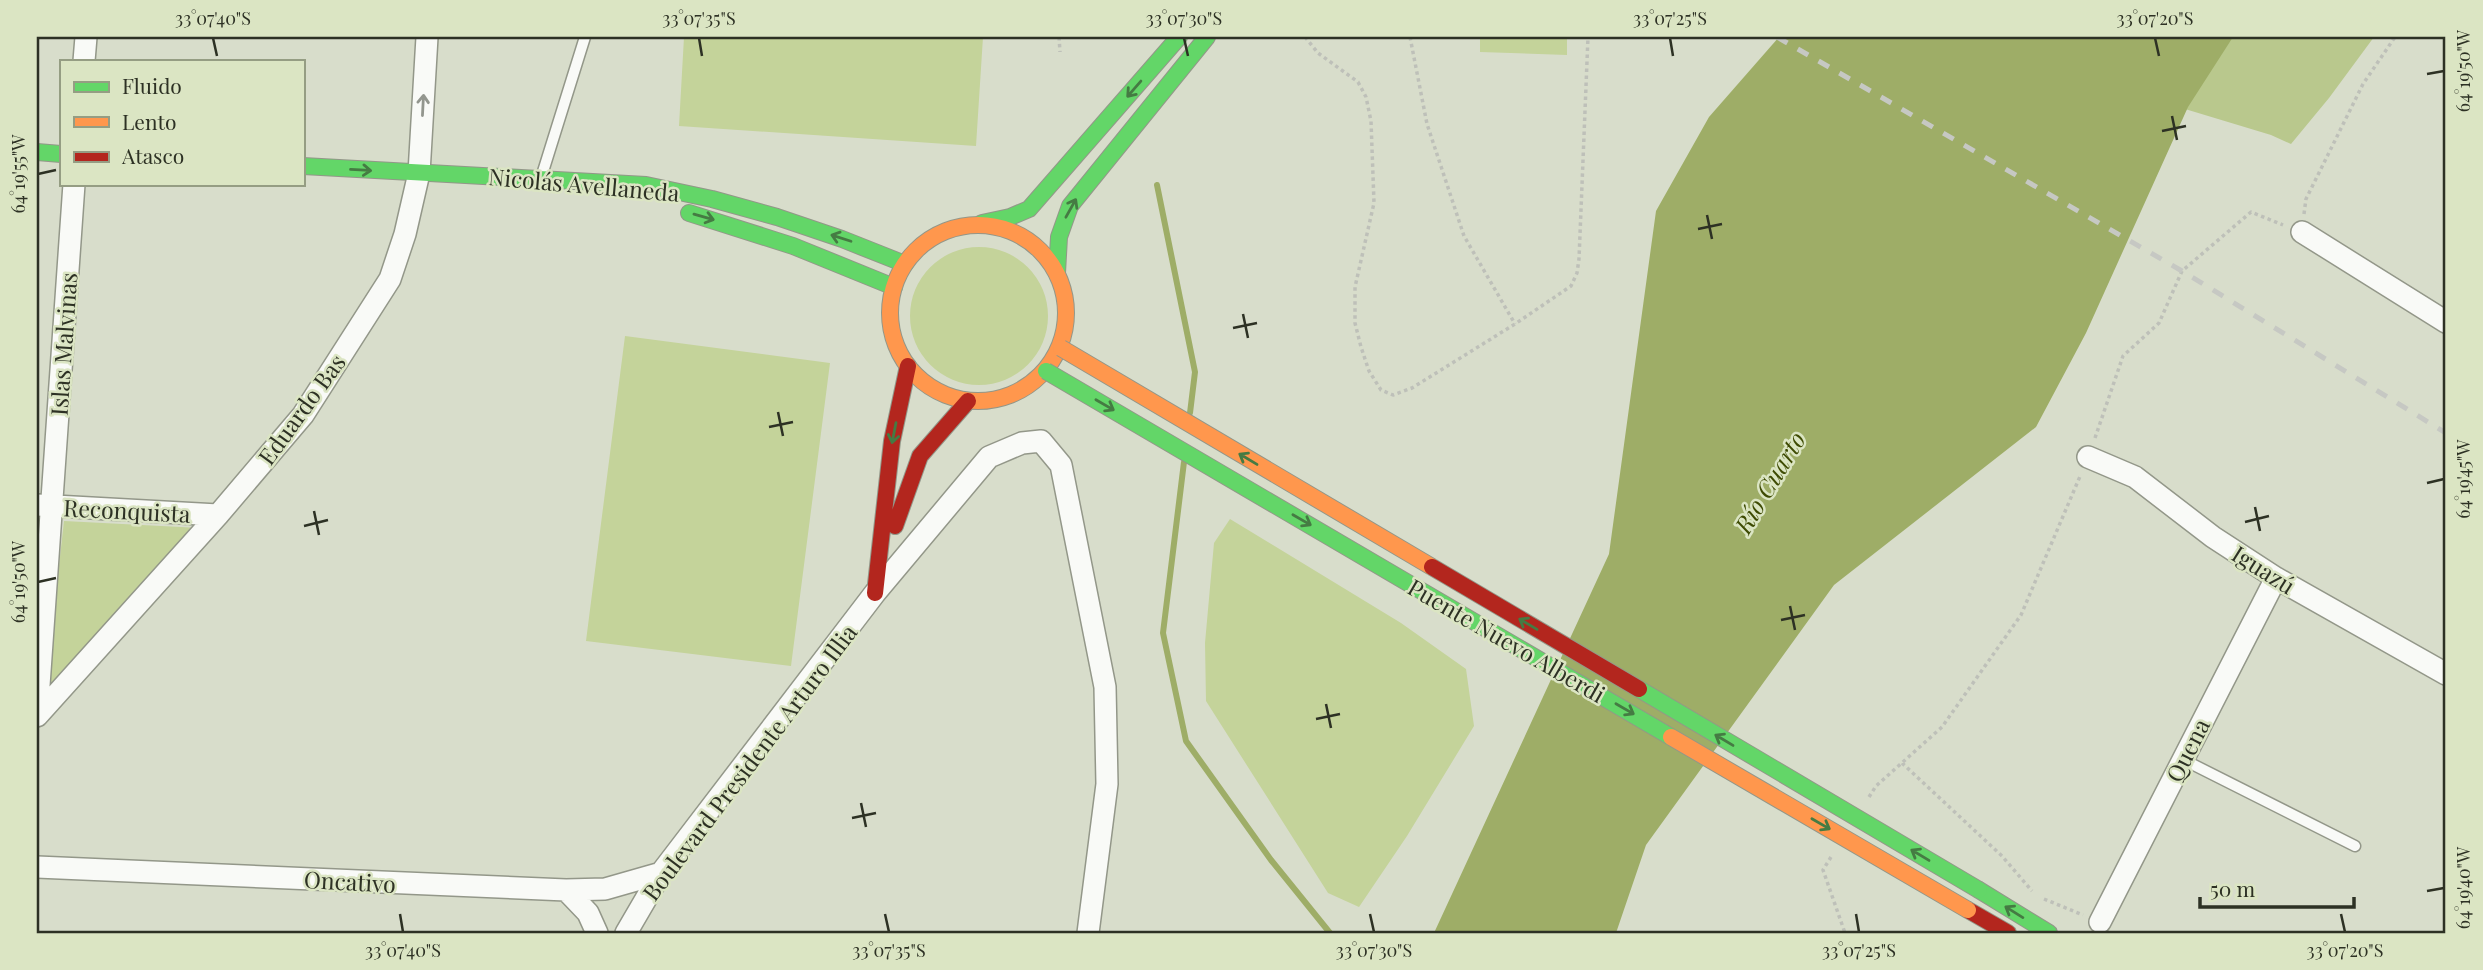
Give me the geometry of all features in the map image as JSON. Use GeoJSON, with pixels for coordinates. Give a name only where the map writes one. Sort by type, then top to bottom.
{"type":"FeatureCollection","features":[{"type":"Feature","properties":{"kind":"main road"},"geometry":{"type":"LineString","coordinates":[[1179,37],[1029,209],[1010,217],[945,231],[922,246],[905,264],[894,287],[891,327],[897,347],[908,366],[925,383],[945,395],[968,401],[998,400],[1026,388],[1046,371],[1061,348],[1066,326],[1065,299],[1057,273],[1059,237],[1070,206],[1207,37]]}},
{"type":"Feature","properties":{"kind":"main road"},"geometry":{"type":"LineString","coordinates":[[37,152],[60,153]]}},
{"type":"Feature","properties":{"kind":"main road","name":"Nicolás Avellaneda"},"geometry":{"type":"LineString","coordinates":[[304,166],[646,185],[700,195],[756,210],[856,243],[905,264]]}},
{"type":"Feature","properties":{"kind":"main road","name":"Nicolás Avellaneda"},"geometry":{"type":"LineString","coordinates":[[419,173],[525,195]]}},
{"type":"Feature","properties":{"kind":"main road","name":"Nicolás Avellaneda"},"geometry":{"type":"LineString","coordinates":[[678,211],[748,229],[894,287]]}},
{"type":"Feature","properties":{"kind":"main road"},"geometry":{"type":"LineString","coordinates":[[971,225],[1006,229],[1035,246],[1057,273]]}},
{"type":"Feature","properties":{"kind":"main road","name":"Puente Nuevo Alberdi"},"geometry":{"type":"LineString","coordinates":[[1061,348],[2049,933]]}},
{"type":"Feature","properties":{"kind":"main road"},"geometry":{"type":"LineString","coordinates":[[875,593],[892,441],[908,366]]}},
{"type":"Feature","properties":{"kind":"main road","name":"Puente Nuevo Alberdi"},"geometry":{"type":"LineString","coordinates":[[1046,371],[2008,933]]}},
{"type":"Feature","properties":{"kind":"main road"},"geometry":{"type":"LineString","coordinates":[[875,593],[905,494],[920,456],[968,401]]}},
{"type":"Feature","properties":{"kind":"street"},"geometry":{"type":"LineString","coordinates":[[84,60],[86,37]]}},
{"type":"Feature","properties":{"kind":"street","name":"Eduardo Bas"},"geometry":{"type":"LineString","coordinates":[[37,715],[218,515],[303,415],[390,279],[405,234],[419,173],[427,37]]}},
{"type":"Feature","properties":{"kind":"street","name":"Islas Malvinas"},"geometry":{"type":"LineString","coordinates":[[37,715],[44,506],[74,186]]}},
{"type":"Feature","properties":{"kind":"street"},"geometry":{"type":"LineString","coordinates":[[2302,232],[2443,313]]}},
{"type":"Feature","properties":{"kind":"street","name":"Boulevard Presidente Arturo Illia"},"geometry":{"type":"LineString","coordinates":[[626,933],[660,873],[875,593],[989,457],[1022,443],[1041,441],[1061,466],[1105,688],[1107,784],[1088,933]]}},
{"type":"Feature","properties":{"kind":"street","name":"Iguazú"},"geometry":{"type":"LineString","coordinates":[[2088,457],[2135,477],[2213,537],[2276,578],[2446,674]]}},
{"type":"Feature","properties":{"kind":"street","name":"Reconquista"},"geometry":{"type":"LineString","coordinates":[[44,506],[218,515]]}},
{"type":"Feature","properties":{"kind":"street","name":"Quena"},"geometry":{"type":"LineString","coordinates":[[2100,922],[2276,578]]}},
{"type":"Feature","properties":{"kind":"street","name":"Oncativo"},"geometry":{"type":"LineString","coordinates":[[37,867],[566,890],[605,888],[660,873]]}},
{"type":"Feature","properties":{"kind":"street"},"geometry":{"type":"LineString","coordinates":[[566,890],[588,913],[597,933]]}},
{"type":"Feature","properties":{"kind":"lane"},"geometry":{"type":"LineString","coordinates":[[540,178],[585,37]]}},
{"type":"Feature","properties":{"kind":"lane"},"geometry":{"type":"LineString","coordinates":[[2182,759],[2355,846]]}},
{"type":"Feature","properties":{"kind":"path"},"geometry":{"type":"LineString","coordinates":[[1059,37],[1060,52]]}},
{"type":"Feature","properties":{"kind":"path"},"geometry":{"type":"LineString","coordinates":[[1305,37],[1318,53],[1358,82],[1366,97],[1371,121],[1374,203],[1355,287],[1355,323],[1369,370],[1381,390],[1393,395],[1412,388],[1571,286],[1577,273],[1588,37]]}},
{"type":"Feature","properties":{"kind":"path"},"geometry":{"type":"LineString","coordinates":[[1410,37],[1427,124],[1464,236],[1515,324]]}},
{"type":"Feature","properties":{"kind":"path"},"geometry":{"type":"LineString","coordinates":[[1863,807],[1876,786],[1942,727],[2021,615],[2088,457],[2123,356],[2159,323],[2182,271],[2251,212],[2302,232],[2306,199],[2363,84],[2395,37]]}},
{"type":"Feature","properties":{"kind":"path"},"geometry":{"type":"LineString","coordinates":[[1902,763],[2002,856],[2035,895],[2100,922]]}},
{"type":"Feature","properties":{"kind":"path"},"geometry":{"type":"LineString","coordinates":[[1836,849],[1823,870],[1844,933]]}},
{"type":"Feature","properties":{"kind":"shaded area"},"geometry":{"type":"Polygon","coordinates":[[[684,37],[983,37],[976,146],[679,126],[684,37]]]}},
{"type":"Feature","properties":{"kind":"shaded area"},"geometry":{"type":"Polygon","coordinates":[[[1480,37],[1567,37],[1567,55],[1480,52],[1480,37]]]}},
{"type":"Feature","properties":{"kind":"shaded area"},"geometry":{"type":"Polygon","coordinates":[[[2231,37],[2374,37],[2291,144],[2271,135],[2185,109],[2231,37]]]}},
{"type":"Feature","properties":{"kind":"shaded area"},"geometry":{"type":"Polygon","coordinates":[[[979,247],[1006,252],[1028,267],[1043,289],[1048,316],[1043,343],[1028,365],[1006,380],[979,385],[952,380],[930,365],[915,343],[910,316],[915,289],[930,267],[952,252],[979,247]]]}},
{"type":"Feature","properties":{"kind":"shaded area"},"geometry":{"type":"Polygon","coordinates":[[[625,336],[830,363],[791,666],[586,641],[625,336]]]}},
{"type":"Feature","properties":{"kind":"shaded area"},"geometry":{"type":"Polygon","coordinates":[[[1230,519],[1401,623],[1466,669],[1474,726],[1407,836],[1359,907],[1328,893],[1206,701],[1205,643],[1214,543],[1230,519]]]}},
{"type":"Feature","properties":{"kind":"shaded area"},"geometry":{"type":"Polygon","coordinates":[[[64,521],[200,528],[45,691],[64,521]]]}},
{"type":"Feature","properties":{"kind":"water","name":"Río Cuarto"},"geometry":{"type":"Polygon","coordinates":[[[1779,37],[2233,37],[2188,107],[2086,333],[2036,427],[1834,585],[1646,845],[1616,933],[1434,933],[1609,554],[1656,211],[1709,117],[1779,37]]]}},
{"type":"Feature","properties":{"kind":"waterway"},"geometry":{"type":"LineString","coordinates":[[1157,185],[1195,372],[1190,413]]}},
{"type":"Feature","properties":{"kind":"waterway"},"geometry":{"type":"LineString","coordinates":[[1184,462],[1163,633],[1186,741],[1271,860],[1330,933]]}},
{"type":"Feature","properties":{"kind":"railway"},"geometry":{"type":"LineString","coordinates":[[1777,37],[2182,271],[2446,433]]}},
{"type":"Feature","properties":{"kind":"traffic: fast"},"geometry":{"type":"LineString","coordinates":[[982,223],[1010,217],[1029,209],[1179,37]]}},
{"type":"Feature","properties":{"kind":"traffic: fast"},"geometry":{"type":"LineString","coordinates":[[1057,273],[1059,237],[1070,206],[1207,37]]}},
{"type":"Feature","properties":{"kind":"traffic: fast"},"geometry":{"type":"LineString","coordinates":[[37,152],[60,154]]}},
{"type":"Feature","properties":{"kind":"traffic: fast"},"geometry":{"type":"LineString","coordinates":[[304,166],[646,185],[777,217],[905,264]]}},
{"type":"Feature","properties":{"kind":"traffic: fast"},"geometry":{"type":"LineString","coordinates":[[689,213],[793,246],[894,287]]}},
{"type":"Feature","properties":{"kind":"traffic: fast"},"geometry":{"type":"LineString","coordinates":[[1046,371],[1671,737]]}},
{"type":"Feature","properties":{"kind":"traffic: fast"},"geometry":{"type":"LineString","coordinates":[[1639,689],[1979,890]]}},
{"type":"Feature","properties":{"kind":"traffic: fast"},"geometry":{"type":"LineString","coordinates":[[1979,890],[2049,933]]}},
{"type":"Feature","properties":{"kind":"traffic: slow"},"geometry":{"type":"LineString","coordinates":[[978,225],[1012,232],[1040,251],[1059,279],[1066,313],[1059,347],[1040,375],[1012,394],[978,401],[944,394],[916,375],[897,347],[890,313],[897,279],[916,251],[944,232],[978,225]]}},
{"type":"Feature","properties":{"kind":"traffic: slow"},"geometry":{"type":"LineString","coordinates":[[1061,348],[1432,567]]}},
{"type":"Feature","properties":{"kind":"traffic: slow"},"geometry":{"type":"LineString","coordinates":[[1671,737],[1968,910]]}},
{"type":"Feature","properties":{"kind":"traffic: jam"},"geometry":{"type":"LineString","coordinates":[[875,593],[892,441],[908,366]]}},
{"type":"Feature","properties":{"kind":"traffic: jam"},"geometry":{"type":"LineString","coordinates":[[895,526],[920,456],[968,401]]}},
{"type":"Feature","properties":{"kind":"traffic: jam"},"geometry":{"type":"LineString","coordinates":[[1432,567],[1639,689]]}},
{"type":"Feature","properties":{"kind":"traffic: jam"},"geometry":{"type":"LineString","coordinates":[[1968,910],[2008,933]]}}]}
